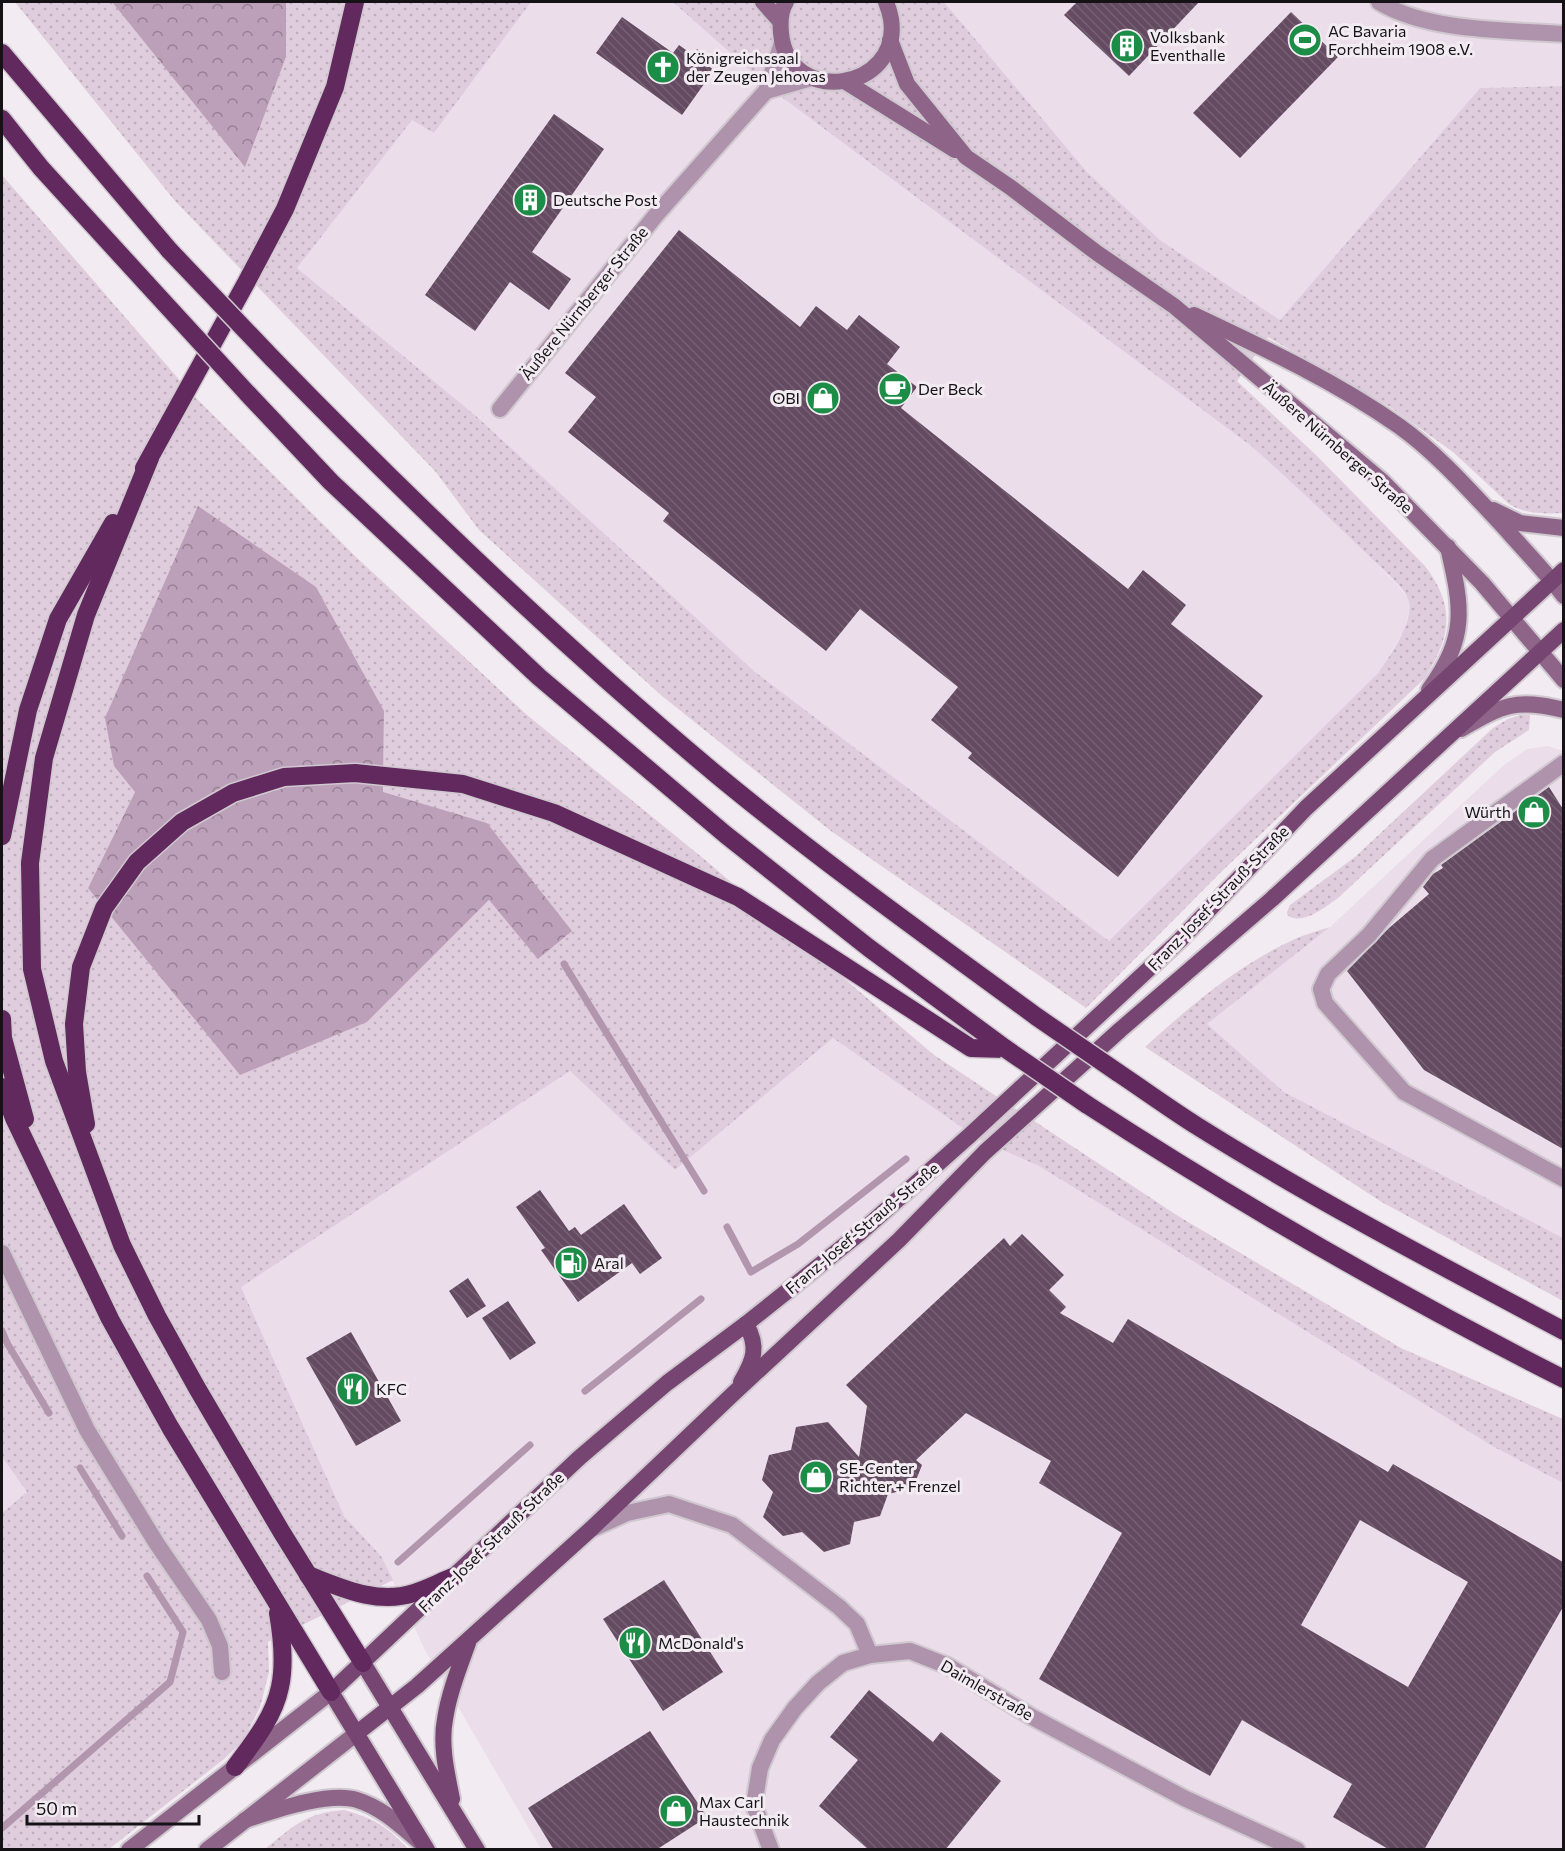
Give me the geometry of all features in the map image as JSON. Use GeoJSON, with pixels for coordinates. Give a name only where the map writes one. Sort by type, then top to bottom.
{"type":"FeatureCollection","features":[{"type":"Feature","properties":{"kind":"highway"},"geometry":{"type":"LineString","coordinates":[[2,836],[28,710],[58,619],[150,458],[285,209],[335,87],[355,2]]}},
{"type":"Feature","properties":{"kind":"highway"},"geometry":{"type":"LineString","coordinates":[[2,54],[170,251],[357,446],[571,648],[701,760],[820,856],[1037,1017],[1196,1125],[1297,1186],[1409,1249],[1563,1331]]}},
{"type":"Feature","properties":{"kind":"highway"},"geometry":{"type":"LineString","coordinates":[[2,119],[41,168],[331,482],[539,676],[726,835],[869,948],[1005,1049],[1086,1104],[1282,1226],[1563,1379]]}},
{"type":"Feature","properties":{"kind":"highway"},"geometry":{"type":"LineString","coordinates":[[150,458],[86,615],[44,758],[30,863],[32,969],[54,1061],[122,1245],[157,1316],[197,1388],[363,1663]]}},
{"type":"Feature","properties":{"kind":"highway"},"geometry":{"type":"LineString","coordinates":[[96,1176],[76,1072],[74,1024],[81,967],[104,908],[137,862],[182,822],[233,793],[284,777],[355,774],[463,784],[554,813],[738,897],[971,1048],[1005,1049]]}},
{"type":"Feature","properties":{"kind":"highway"},"geometry":{"type":"LineString","coordinates":[[2,1019],[3,1038],[41,1172]]}},
{"type":"Feature","properties":{"kind":"highway"},"geometry":{"type":"LineString","coordinates":[[2,1087],[14,1118],[110,1319],[170,1427],[331,1692]]}},
{"type":"Feature","properties":{"kind":"highway"},"geometry":{"type":"LineString","coordinates":[[308,1575],[373,1597],[412,1594],[453,1577]]}},
{"type":"Feature","properties":{"kind":"highway"},"geometry":{"type":"LineString","coordinates":[[235,1767],[257,1737],[272,1709],[280,1687],[281,1634],[276,1602]]}},
{"type":"Feature","properties":{"kind":"main road"},"geometry":{"type":"LineString","coordinates":[[763,2],[780,21]]}},
{"type":"Feature","properties":{"kind":"main road"},"geometry":{"type":"LineString","coordinates":[[786,2],[780,21],[782,43],[793,63],[811,78],[822,82],[846,82],[861,77],[874,68],[884,55],[890,40],[891,21],[886,2]]}},
{"type":"Feature","properties":{"kind":"main road","name":"Äußere Nürnberger Straße"},"geometry":{"type":"LineString","coordinates":[[890,40],[907,84],[966,157],[1174,306],[1382,481],[1448,546],[1512,617],[1563,680]]}},
{"type":"Feature","properties":{"kind":"main road"},"geometry":{"type":"LineString","coordinates":[[846,82],[966,157]]}},
{"type":"Feature","properties":{"kind":"main road","name":"Äußere Nürnberger Straße"},"geometry":{"type":"LineString","coordinates":[[1174,306],[1288,360],[1343,390],[1390,421],[1446,467],[1483,506],[1558,575],[1563,596]]}},
{"type":"Feature","properties":{"kind":"main road"},"geometry":{"type":"LineString","coordinates":[[1483,506],[1520,523],[1563,528]]}},
{"type":"Feature","properties":{"kind":"main road"},"geometry":{"type":"LineString","coordinates":[[1421,701],[1439,676],[1450,655],[1460,622],[1458,590],[1448,546]]}},
{"type":"Feature","properties":{"kind":"main road","name":"Franz-Josef-Strauß-Straße"},"geometry":{"type":"LineString","coordinates":[[129,1850],[331,1692],[579,1458],[667,1383],[746,1324],[860,1233],[1089,1026],[1180,940],[1306,807],[1558,575]]}},
{"type":"Feature","properties":{"kind":"main road","name":"Franz-Josef-Strauß-Straße"},"geometry":{"type":"LineString","coordinates":[[207,1850],[391,1708],[469,1639],[591,1529],[899,1240],[985,1152],[1120,1030],[1272,899],[1563,630]]}},
{"type":"Feature","properties":{"kind":"main road"},"geometry":{"type":"LineString","coordinates":[[1452,734],[1494,710],[1524,703],[1563,710]]}},
{"type":"Feature","properties":{"kind":"main road"},"geometry":{"type":"LineString","coordinates":[[734,1393],[749,1368],[755,1348],[753,1335],[746,1324]]}},
{"type":"Feature","properties":{"kind":"main road"},"geometry":{"type":"LineString","coordinates":[[454,1812],[446,1768],[444,1720],[469,1639]]}},
{"type":"Feature","properties":{"kind":"main road"},"geometry":{"type":"LineString","coordinates":[[363,1663],[477,1850]]}},
{"type":"Feature","properties":{"kind":"main road"},"geometry":{"type":"LineString","coordinates":[[331,1692],[426,1848]]}},
{"type":"Feature","properties":{"kind":"main road"},"geometry":{"type":"LineString","coordinates":[[245,1820],[292,1805],[341,1797],[356,1799],[390,1817],[426,1848]]}},
{"type":"Feature","properties":{"kind":"street"},"geometry":{"type":"LineString","coordinates":[[1379,2],[1393,10],[1424,21],[1563,34]]}},
{"type":"Feature","properties":{"kind":"street","name":"Äußere Nürnberger Straße"},"geometry":{"type":"LineString","coordinates":[[500,409],[656,214],[766,91],[782,43]]}},
{"type":"Feature","properties":{"kind":"street"},"geometry":{"type":"LineString","coordinates":[[766,91],[811,78]]}},
{"type":"Feature","properties":{"kind":"street"},"geometry":{"type":"LineString","coordinates":[[1563,763],[1432,859],[1369,936],[1328,974],[1322,989],[1325,1003],[1404,1092],[1563,1179]]}},
{"type":"Feature","properties":{"kind":"street"},"geometry":{"type":"LineString","coordinates":[[2,1253],[87,1430],[157,1544],[209,1620],[220,1646],[222,1672]]}},
{"type":"Feature","properties":{"kind":"street"},"geometry":{"type":"LineString","coordinates":[[591,1529],[627,1513],[669,1504],[732,1526],[839,1607],[857,1624],[870,1654]]}},
{"type":"Feature","properties":{"kind":"street","name":"Daimlerstraße"},"geometry":{"type":"LineString","coordinates":[[771,1850],[754,1805],[760,1768],[772,1740],[795,1708],[819,1683],[843,1663],[870,1654],[909,1651],[948,1666],[1032,1717],[1184,1798],[1290,1848]]}},
{"type":"Feature","properties":{"kind":"shaded area"},"geometry":{"type":"Polygon","coordinates":[[[15,2],[112,2],[245,166],[286,57],[286,2],[531,2],[434,133],[412,120],[297,268],[476,416],[755,672],[1109,941],[1379,672],[1408,620],[1407,596],[1386,572],[1250,445],[772,90],[673,2],[944,2],[1087,172],[1160,240],[1280,320],[1480,88],[1563,86],[1563,513],[1528,512],[1509,504],[1453,452],[1390,407],[1268,337],[1237,381],[1316,455],[1425,566],[1442,595],[1445,608],[1445,635],[1434,663],[1425,678],[1220,873],[1086,1008],[831,831],[662,696],[479,530],[435,471],[175,201],[15,2]]]}},
{"type":"Feature","properties":{"kind":"shaded area"},"geometry":{"type":"Polygon","coordinates":[[[531,2],[673,2],[772,90],[1250,445],[1312,499],[1397,584],[1409,600],[1409,612],[1404,630],[1379,672],[1110,942],[755,672],[476,416],[297,268],[412,119],[434,133],[531,2]]]}},
{"type":"Feature","properties":{"kind":"shaded area"},"geometry":{"type":"Polygon","coordinates":[[[944,2],[1563,2],[1563,86],[1480,88],[1280,320],[1160,240],[1087,172],[944,2]]]}},
{"type":"Feature","properties":{"kind":"shaded area"},"geometry":{"type":"Polygon","coordinates":[[[2,175],[189,391],[357,558],[527,715],[704,859],[934,1055],[1178,1216],[1401,1348],[1563,1419],[1563,1483],[1494,1447],[1039,1166],[980,1140],[833,1038],[675,1170],[570,1071],[241,1287],[344,1516],[381,1556],[393,1580],[268,1642],[269,1672],[260,1707],[243,1741],[224,1759],[109,1849],[2,1849],[2,1513],[27,1492],[2,1457],[2,175]],[[384,711],[135,792],[88,888],[367,1022],[489,900],[538,958],[487,823],[383,793],[384,711]]]}},
{"type":"Feature","properties":{"kind":"shaded area"},"geometry":{"type":"Polygon","coordinates":[[[1520,715],[1530,715],[1529,730],[1495,752],[1338,898],[1307,917],[1288,916],[1290,905],[1355,857],[1493,728],[1520,715]]]}},
{"type":"Feature","properties":{"kind":"shaded area"},"geometry":{"type":"Polygon","coordinates":[[[1548,746],[1563,751],[1563,1238],[1284,1092],[1207,1024],[1330,927],[1504,765],[1527,749],[1548,746]]]}},
{"type":"Feature","properties":{"kind":"shaded area"},"geometry":{"type":"Polygon","coordinates":[[[1330,927],[1207,1024],[1284,1092],[1563,1238],[1563,1301],[1380,1201],[1145,1047],[1197,1001],[1235,973],[1274,949],[1330,927]]]}},
{"type":"Feature","properties":{"kind":"shaded area"},"geometry":{"type":"Polygon","coordinates":[[[833,1038],[980,1140],[1039,1166],[1494,1447],[1563,1483],[1563,1849],[541,1849],[425,1650],[381,1556],[344,1516],[241,1287],[570,1071],[675,1170],[833,1038]]]}},
{"type":"Feature","properties":{"kind":"shaded area"},"geometry":{"type":"Polygon","coordinates":[[[2,1457],[27,1492],[2,1513],[2,1457]]]}},
{"type":"Feature","properties":{"kind":"shaded area"},"geometry":{"type":"Polygon","coordinates":[[[344,1810],[380,1824],[408,1849],[265,1849],[301,1822],[319,1814],[344,1810]]]}},
{"type":"Feature","properties":{"kind":"green space"},"geometry":{"type":"Polygon","coordinates":[[[112,2],[286,2],[286,57],[245,167],[112,2]]]}},
{"type":"Feature","properties":{"kind":"green space"},"geometry":{"type":"Polygon","coordinates":[[[198,506],[316,587],[384,711],[383,792],[487,823],[572,931],[538,959],[489,900],[367,1022],[240,1075],[88,888],[135,792],[114,766],[105,718],[198,506]]]}},
{"type":"Feature","properties":{"kind":"building","name":"Volksbank Eventhalle"},"geometry":{"type":"Polygon","coordinates":[[[1077,2],[1199,2],[1129,76],[1064,15],[1077,2]]]}},
{"type":"Feature","properties":{"kind":"building"},"geometry":{"type":"Polygon","coordinates":[[[1291,12],[1338,57],[1240,158],[1193,113],[1291,12]]]}},
{"type":"Feature","properties":{"kind":"building","name":"Königreichssaal der Zeugen Jehovas"},"geometry":{"type":"Polygon","coordinates":[[[622,17],[673,53],[679,45],[693,55],[697,49],[712,59],[707,65],[714,70],[682,115],[596,53],[622,17]]]}},
{"type":"Feature","properties":{"kind":"building","name":"Deutsche Post"},"geometry":{"type":"Polygon","coordinates":[[[554,114],[604,149],[532,252],[571,279],[549,310],[510,282],[475,331],[425,295],[554,114]]]}},
{"type":"Feature","properties":{"kind":"building"},"geometry":{"type":"Polygon","coordinates":[[[679,230],[800,327],[816,306],[847,330],[859,315],[900,347],[887,364],[917,387],[901,408],[1128,589],[1143,570],[1186,605],[1171,624],[1263,696],[1118,877],[968,758],[972,753],[931,720],[958,687],[860,609],[826,651],[663,521],[669,513],[568,432],[596,397],[565,373],[679,230]]]}},
{"type":"Feature","properties":{"kind":"building"},"geometry":{"type":"Polygon","coordinates":[[[1549,787],[1563,809],[1563,1149],[1424,1070],[1347,971],[1389,928],[1429,894],[1423,887],[1433,874],[1443,868],[1441,865],[1549,787]]]}},
{"type":"Feature","properties":{"kind":"building"},"geometry":{"type":"Polygon","coordinates":[[[540,1190],[569,1231],[575,1227],[581,1235],[624,1204],[662,1258],[640,1274],[632,1263],[578,1302],[541,1250],[545,1248],[516,1207],[540,1190]]]}},
{"type":"Feature","properties":{"kind":"building"},"geometry":{"type":"Polygon","coordinates":[[[1022,1234],[1064,1275],[1049,1290],[1066,1307],[1060,1313],[1113,1343],[1128,1319],[1388,1472],[1393,1464],[1563,1562],[1563,1607],[1424,1850],[1390,1850],[1333,1817],[1352,1784],[1242,1720],[1210,1776],[1039,1679],[1122,1533],[1039,1483],[1051,1461],[966,1413],[916,1460],[922,1465],[913,1488],[888,1494],[880,1516],[854,1522],[850,1544],[824,1552],[802,1532],[783,1536],[763,1517],[773,1492],[762,1480],[769,1455],[791,1450],[796,1427],[828,1422],[859,1457],[867,1406],[846,1385],[1004,1238],[1010,1246],[1022,1234]],[[1360,1520],[1301,1625],[1408,1687],[1468,1582],[1360,1520]]]}},
{"type":"Feature","properties":{"kind":"building"},"geometry":{"type":"Polygon","coordinates":[[[468,1278],[486,1306],[467,1318],[449,1291],[468,1278]]]}},
{"type":"Feature","properties":{"kind":"building"},"geometry":{"type":"Polygon","coordinates":[[[508,1301],[536,1343],[510,1360],[482,1318],[508,1301]]]}},
{"type":"Feature","properties":{"kind":"building","name":"KFC"},"geometry":{"type":"Polygon","coordinates":[[[351,1332],[401,1421],[356,1446],[306,1358],[351,1332]]]}},
{"type":"Feature","properties":{"kind":"building"},"geometry":{"type":"Polygon","coordinates":[[[664,1580],[723,1672],[663,1711],[603,1619],[664,1580]]]}},
{"type":"Feature","properties":{"kind":"building"},"geometry":{"type":"Polygon","coordinates":[[[869,1690],[933,1742],[941,1732],[1001,1781],[945,1850],[869,1850],[819,1806],[858,1760],[830,1737],[869,1690]]]}},
{"type":"Feature","properties":{"kind":"building"},"geometry":{"type":"Polygon","coordinates":[[[650,1731],[707,1817],[656,1850],[554,1850],[528,1808],[650,1731]]]}},
{"type":"Feature","properties":{"kind":"waterway"},"geometry":{"type":"LineString","coordinates":[[564,964],[704,1191]]}},
{"type":"Feature","properties":{"kind":"waterway"},"geometry":{"type":"LineString","coordinates":[[727,1227],[751,1272],[798,1244],[906,1159]]}},
{"type":"Feature","properties":{"kind":"waterway"},"geometry":{"type":"LineString","coordinates":[[585,1391],[701,1299]]}},
{"type":"Feature","properties":{"kind":"waterway"},"geometry":{"type":"LineString","coordinates":[[2,1331],[49,1413]]}},
{"type":"Feature","properties":{"kind":"waterway"},"geometry":{"type":"LineString","coordinates":[[398,1562],[530,1445]]}},
{"type":"Feature","properties":{"kind":"waterway"},"geometry":{"type":"LineString","coordinates":[[80,1468],[122,1536]]}},
{"type":"Feature","properties":{"kind":"waterway"},"geometry":{"type":"LineString","coordinates":[[2,1828],[170,1682],[183,1632],[147,1576]]}},
{"type":"Feature","properties":{"kind":"place","name":"AC Bavaria Forchheim 1908 e.V."},"geometry":{"type":"Point","coordinates":[1305,40]}},
{"type":"Feature","properties":{"kind":"place","name":"Volksbank Eventhalle"},"geometry":{"type":"Point","coordinates":[1127,46]}},
{"type":"Feature","properties":{"kind":"place","name":"Königreichssaal der Zeugen Jehovas"},"geometry":{"type":"Point","coordinates":[663,67]}},
{"type":"Feature","properties":{"kind":"place","name":"Deutsche Post"},"geometry":{"type":"Point","coordinates":[530,200]}},
{"type":"Feature","properties":{"kind":"place","name":"Der Beck"},"geometry":{"type":"Point","coordinates":[895,389]}},
{"type":"Feature","properties":{"kind":"place","name":"OBI"},"geometry":{"type":"Point","coordinates":[823,398]}},
{"type":"Feature","properties":{"kind":"place","name":"Würth"},"geometry":{"type":"Point","coordinates":[1534,812]}},
{"type":"Feature","properties":{"kind":"place","name":"Aral"},"geometry":{"type":"Point","coordinates":[571,1263]}},
{"type":"Feature","properties":{"kind":"place","name":"KFC"},"geometry":{"type":"Point","coordinates":[353,1389]}},
{"type":"Feature","properties":{"kind":"place","name":"SE-Center Richter + Frenzel"},"geometry":{"type":"Point","coordinates":[816,1477]}},
{"type":"Feature","properties":{"kind":"place","name":"McDonald's"},"geometry":{"type":"Point","coordinates":[635,1643]}},
{"type":"Feature","properties":{"kind":"place","name":"Max Carl Haustechnik"},"geometry":{"type":"Point","coordinates":[676,1811]}}]}
